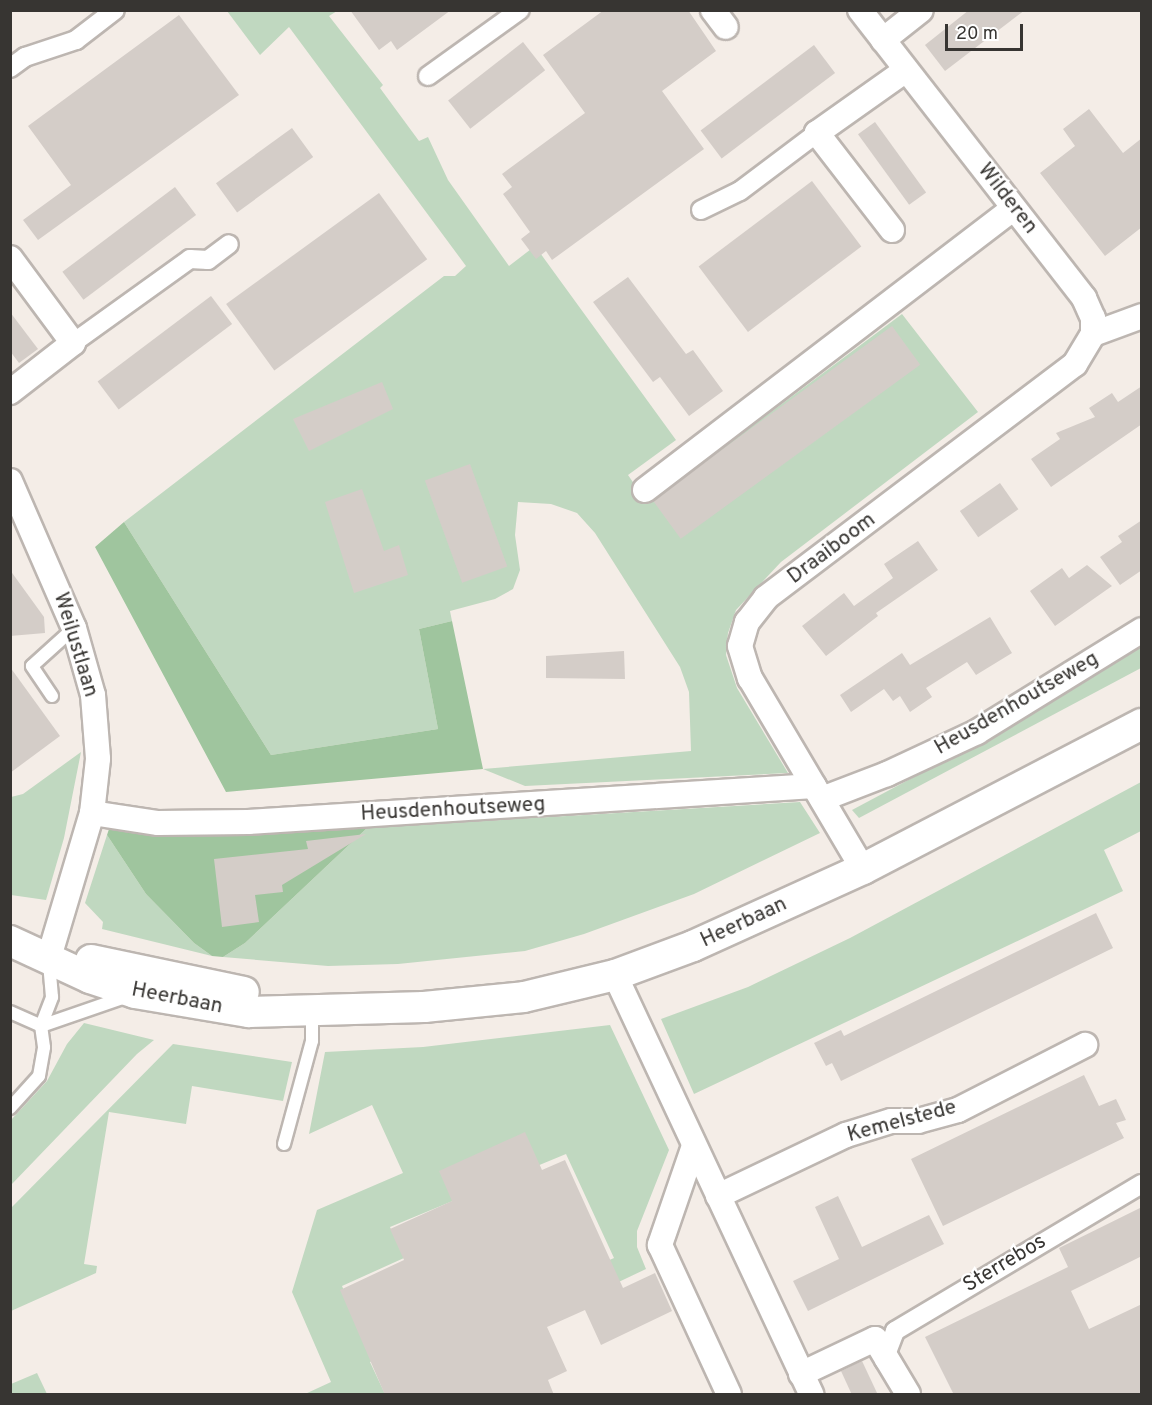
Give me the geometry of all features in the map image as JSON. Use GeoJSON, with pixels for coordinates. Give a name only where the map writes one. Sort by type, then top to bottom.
{"type":"FeatureCollection","features":[{"type":"Feature","properties":{"kind":"street"},"geometry":{"type":"LineString","coordinates":[[10,68],[25,57],[76,40],[115,10]]}},
{"type":"Feature","properties":{"kind":"street"},"geometry":{"type":"LineString","coordinates":[[428,76],[520,10]]}},
{"type":"Feature","properties":{"kind":"street","name":"Wilderen"},"geometry":{"type":"LineString","coordinates":[[860,10],[1083,298],[1093,318],[1093,334]]}},
{"type":"Feature","properties":{"kind":"street"},"geometry":{"type":"LineString","coordinates":[[883,40],[921,10]]}},
{"type":"Feature","properties":{"kind":"street"},"geometry":{"type":"LineString","coordinates":[[701,210],[740,191],[906,70]]}},
{"type":"Feature","properties":{"kind":"street"},"geometry":{"type":"LineString","coordinates":[[818,133],[892,230]]}},
{"type":"Feature","properties":{"kind":"street"},"geometry":{"type":"LineString","coordinates":[[645,490],[1014,208]]}},
{"type":"Feature","properties":{"kind":"street"},"geometry":{"type":"LineString","coordinates":[[10,392],[190,259],[208,260],[229,244]]}},
{"type":"Feature","properties":{"kind":"street"},"geometry":{"type":"LineString","coordinates":[[10,258],[74,343]]}},
{"type":"Feature","properties":{"kind":"street"},"geometry":{"type":"LineString","coordinates":[[1093,334],[1142,316]]}},
{"type":"Feature","properties":{"kind":"street","name":"Draaiboom"},"geometry":{"type":"LineString","coordinates":[[863,868],[750,678],[740,646],[747,622],[766,598],[1075,364],[1093,334]]}},
{"type":"Feature","properties":{"kind":"street","name":"Weilustlaan"},"geometry":{"type":"LineString","coordinates":[[13,495],[74,628],[93,695],[98,759],[92,813],[49,957]]}},
{"type":"Feature","properties":{"kind":"street","name":"Heusdenhoutseweg"},"geometry":{"type":"LineString","coordinates":[[92,813],[158,823],[248,822],[818,793],[886,774],[977,732],[1142,630]]}},
{"type":"Feature","properties":{"kind":"street","name":"Heerbaan"},"geometry":{"type":"LineString","coordinates":[[10,941],[49,957],[90,978],[135,993],[249,1012],[312,1008],[424,1007],[524,997],[615,975],[693,946],[863,868],[1142,724]]}},
{"type":"Feature","properties":{"kind":"street","name":"Heerbaan"},"geometry":{"type":"LineString","coordinates":[[49,957],[93,960],[312,1008]]}},
{"type":"Feature","properties":{"kind":"street"},"geometry":{"type":"LineString","coordinates":[[615,975],[806,1384],[875,1339],[884,1360],[908,1395]]}},
{"type":"Feature","properties":{"kind":"street","name":"Kemelstede"},"geometry":{"type":"LineString","coordinates":[[718,1196],[846,1135],[891,1121],[918,1121],[958,1110],[1084,1046]]}},
{"type":"Feature","properties":{"kind":"street"},"geometry":{"type":"LineString","coordinates":[[694,1146],[660,1245],[729,1395]]}},
{"type":"Feature","properties":{"kind":"street","name":"Sterrebos"},"geometry":{"type":"LineString","coordinates":[[884,1360],[895,1331],[1142,1185]]}},
{"type":"Feature","properties":{"kind":"lane"},"geometry":{"type":"LineString","coordinates":[[52,696],[32,666],[74,628]]}},
{"type":"Feature","properties":{"kind":"lane"},"geometry":{"type":"LineString","coordinates":[[10,1108],[39,1076],[44,1047],[41,1026],[52,997],[49,957]]}},
{"type":"Feature","properties":{"kind":"lane"},"geometry":{"type":"LineString","coordinates":[[10,1012],[41,1026],[96,1010],[135,993]]}},
{"type":"Feature","properties":{"kind":"lane"},"geometry":{"type":"LineString","coordinates":[[284,1144],[312,1041],[312,1008]]}},
{"type":"Feature","properties":{"kind":"green space"},"geometry":{"type":"Polygon","coordinates":[[[227,11],[337,11],[329,16],[383,85],[380,88],[419,141],[428,137],[448,180],[509,266],[535,246],[676,440],[628,475],[648,504],[902,314],[978,412],[781,562],[736,610],[728,633],[726,655],[737,688],[788,773],[525,786],[483,769],[691,751],[689,692],[680,667],[595,533],[577,513],[551,504],[518,502],[515,535],[520,570],[513,589],[495,599],[450,611],[452,621],[419,629],[438,729],[271,755],[124,522],[444,276],[455,276],[466,266],[289,27],[260,55],[227,11]]]}},
{"type":"Feature","properties":{"kind":"green space"},"geometry":{"type":"Polygon","coordinates":[[[124,522],[271,755],[438,729],[419,629],[452,621],[483,769],[226,792],[95,547],[124,522]]]}},
{"type":"Feature","properties":{"kind":"green space"},"geometry":{"type":"Polygon","coordinates":[[[1141,640],[1141,668],[859,818],[852,810],[957,754],[1141,640]]]}},
{"type":"Feature","properties":{"kind":"green space"},"geometry":{"type":"Polygon","coordinates":[[[81,752],[64,838],[46,900],[11,895],[11,797],[23,794],[81,752]]]}},
{"type":"Feature","properties":{"kind":"green space"},"geometry":{"type":"Polygon","coordinates":[[[1141,782],[1141,831],[1104,850],[1123,891],[694,1094],[661,1019],[748,987],[850,938],[1141,782]]]}},
{"type":"Feature","properties":{"kind":"green space"},"geometry":{"type":"Polygon","coordinates":[[[800,802],[820,833],[694,894],[584,934],[525,951],[398,964],[328,966],[223,957],[245,943],[367,828],[800,802]]]}},
{"type":"Feature","properties":{"kind":"green space"},"geometry":{"type":"Polygon","coordinates":[[[110,826],[236,833],[367,828],[245,943],[223,957],[212,956],[194,943],[146,894],[107,835],[110,826]]]}},
{"type":"Feature","properties":{"kind":"green space"},"geometry":{"type":"Polygon","coordinates":[[[107,835],[146,894],[194,943],[212,956],[102,929],[103,922],[85,903],[107,835]]]}},
{"type":"Feature","properties":{"kind":"green space"},"geometry":{"type":"Polygon","coordinates":[[[84,1023],[154,1040],[137,1054],[11,1185],[11,1120],[47,1081],[67,1044],[84,1023]]]}},
{"type":"Feature","properties":{"kind":"green space"},"geometry":{"type":"Polygon","coordinates":[[[610,1025],[669,1150],[637,1231],[637,1247],[646,1269],[606,1288],[596,1266],[614,1258],[566,1154],[390,1227],[404,1258],[342,1286],[362,1332],[395,1351],[370,1362],[385,1394],[305,1394],[331,1382],[292,1292],[317,1210],[403,1173],[372,1105],[309,1134],[325,1052],[423,1047],[610,1025]]]}},
{"type":"Feature","properties":{"kind":"green space"},"geometry":{"type":"Polygon","coordinates":[[[173,1044],[292,1062],[283,1101],[192,1086],[186,1124],[109,1112],[84,1264],[97,1266],[96,1273],[11,1311],[11,1208],[173,1044]]]}},
{"type":"Feature","properties":{"kind":"green space"},"geometry":{"type":"Polygon","coordinates":[[[37,1373],[47,1394],[11,1394],[11,1384],[37,1373]]]}},
{"type":"Feature","properties":{"kind":"building"},"geometry":{"type":"Polygon","coordinates":[[[350,10],[451,10],[397,50],[391,41],[379,50],[350,10]]]}},
{"type":"Feature","properties":{"kind":"building"},"geometry":{"type":"Polygon","coordinates":[[[604,10],[688,10],[716,51],[662,91],[704,149],[552,260],[546,251],[536,259],[521,239],[530,232],[503,194],[512,187],[502,174],[585,113],[543,55],[604,10]]]}},
{"type":"Feature","properties":{"kind":"building"},"geometry":{"type":"Polygon","coordinates":[[[969,10],[1025,10],[945,71],[925,45],[969,10]]]}},
{"type":"Feature","properties":{"kind":"building"},"geometry":{"type":"Polygon","coordinates":[[[179,15],[239,95],[38,240],[23,220],[71,185],[28,126],[179,15]]]}},
{"type":"Feature","properties":{"kind":"building"},"geometry":{"type":"Polygon","coordinates":[[[523,42],[545,70],[470,129],[448,100],[523,42]]]}},
{"type":"Feature","properties":{"kind":"building"},"geometry":{"type":"Polygon","coordinates":[[[814,45],[835,73],[722,158],[701,130],[814,45]]]}},
{"type":"Feature","properties":{"kind":"building"},"geometry":{"type":"Polygon","coordinates":[[[1089,109],[1123,153],[1142,138],[1142,227],[1105,256],[1040,173],[1075,146],[1063,129],[1089,109]]]}},
{"type":"Feature","properties":{"kind":"building"},"geometry":{"type":"Polygon","coordinates":[[[875,122],[926,192],[909,205],[858,134],[875,122]]]}},
{"type":"Feature","properties":{"kind":"building"},"geometry":{"type":"Polygon","coordinates":[[[292,128],[313,157],[237,212],[216,183],[292,128]]]}},
{"type":"Feature","properties":{"kind":"building"},"geometry":{"type":"Polygon","coordinates":[[[812,181],[861,246],[748,332],[699,266],[812,181]]]}},
{"type":"Feature","properties":{"kind":"building"},"geometry":{"type":"Polygon","coordinates":[[[175,187],[196,215],[83,300],[62,272],[175,187]]]}},
{"type":"Feature","properties":{"kind":"building"},"geometry":{"type":"Polygon","coordinates":[[[379,193],[427,259],[274,370],[226,304],[379,193]]]}},
{"type":"Feature","properties":{"kind":"building"},"geometry":{"type":"Polygon","coordinates":[[[628,277],[686,354],[693,350],[723,391],[689,416],[660,377],[653,382],[593,302],[628,277]]]}},
{"type":"Feature","properties":{"kind":"building"},"geometry":{"type":"Polygon","coordinates":[[[211,296],[232,324],[119,409],[98,381],[211,296]]]}},
{"type":"Feature","properties":{"kind":"building"},"geometry":{"type":"Polygon","coordinates":[[[10,312],[38,349],[19,363],[10,351],[10,312]]]}},
{"type":"Feature","properties":{"kind":"building"},"geometry":{"type":"Polygon","coordinates":[[[892,326],[920,365],[681,539],[653,500],[892,326]]]}},
{"type":"Feature","properties":{"kind":"building"},"geometry":{"type":"Polygon","coordinates":[[[382,382],[393,409],[309,451],[293,419],[382,382]]]}},
{"type":"Feature","properties":{"kind":"building"},"geometry":{"type":"Polygon","coordinates":[[[1142,386],[1142,424],[1051,487],[1031,459],[1060,439],[1056,433],[1095,417],[1089,408],[1112,393],[1118,402],[1142,386]]]}},
{"type":"Feature","properties":{"kind":"building"},"geometry":{"type":"Polygon","coordinates":[[[470,464],[507,566],[462,583],[425,480],[470,464]]]}},
{"type":"Feature","properties":{"kind":"building"},"geometry":{"type":"Polygon","coordinates":[[[1000,483],[1018,509],[978,537],[960,511],[1000,483]]]}},
{"type":"Feature","properties":{"kind":"building"},"geometry":{"type":"Polygon","coordinates":[[[362,489],[384,551],[399,545],[408,575],[354,593],[325,502],[362,489]]]}},
{"type":"Feature","properties":{"kind":"building"},"geometry":{"type":"Polygon","coordinates":[[[1142,520],[1142,570],[1120,585],[1100,557],[1122,542],[1118,536],[1142,520]]]}},
{"type":"Feature","properties":{"kind":"building"},"geometry":{"type":"Polygon","coordinates":[[[918,541],[938,570],[876,613],[878,616],[826,656],[802,626],[844,593],[854,606],[893,578],[884,564],[918,541]]]}},
{"type":"Feature","properties":{"kind":"building"},"geometry":{"type":"Polygon","coordinates":[[[1087,565],[1112,586],[1055,626],[1030,591],[1062,568],[1069,578],[1087,565]]]}},
{"type":"Feature","properties":{"kind":"building"},"geometry":{"type":"Polygon","coordinates":[[[10,570],[44,617],[45,633],[10,636],[10,570]]]}},
{"type":"Feature","properties":{"kind":"building"},"geometry":{"type":"Polygon","coordinates":[[[990,617],[1012,653],[976,675],[967,662],[926,688],[932,697],[910,712],[900,696],[893,701],[884,689],[851,712],[840,695],[902,653],[910,665],[990,617]]]}},
{"type":"Feature","properties":{"kind":"building"},"geometry":{"type":"Polygon","coordinates":[[[624,651],[625,679],[546,678],[546,656],[624,651]]]}},
{"type":"Feature","properties":{"kind":"building"},"geometry":{"type":"Polygon","coordinates":[[[10,667],[60,736],[10,773],[10,667]]]}},
{"type":"Feature","properties":{"kind":"building"},"geometry":{"type":"Polygon","coordinates":[[[366,834],[282,885],[283,892],[255,895],[259,922],[222,927],[214,859],[308,849],[306,841],[366,834]]]}},
{"type":"Feature","properties":{"kind":"building"},"geometry":{"type":"Polygon","coordinates":[[[1096,913],[1113,948],[841,1081],[832,1063],[826,1066],[814,1043],[841,1030],[844,1036],[1096,913]]]}},
{"type":"Feature","properties":{"kind":"building"},"geometry":{"type":"Polygon","coordinates":[[[1084,1075],[1099,1106],[1116,1099],[1126,1120],[1116,1123],[1124,1138],[943,1226],[911,1159],[1084,1075]]]}},
{"type":"Feature","properties":{"kind":"building"},"geometry":{"type":"Polygon","coordinates":[[[525,1132],[542,1170],[565,1160],[623,1288],[655,1273],[672,1311],[601,1345],[585,1310],[547,1327],[567,1371],[548,1380],[554,1395],[385,1395],[340,1290],[404,1260],[390,1229],[452,1201],[439,1171],[525,1132]]]}},
{"type":"Feature","properties":{"kind":"building"},"geometry":{"type":"Polygon","coordinates":[[[838,1196],[862,1247],[929,1215],[944,1244],[808,1311],[793,1281],[839,1259],[815,1207],[838,1196]]]}},
{"type":"Feature","properties":{"kind":"building"},"geometry":{"type":"Polygon","coordinates":[[[1142,1207],[1142,1256],[1071,1291],[1089,1329],[1142,1304],[1142,1395],[954,1395],[925,1337],[1068,1267],[1059,1248],[1142,1207]]]}},
{"type":"Feature","properties":{"kind":"building"},"geometry":{"type":"Polygon","coordinates":[[[862,1361],[878,1395],[852,1395],[841,1371],[862,1361]]]}}]}
